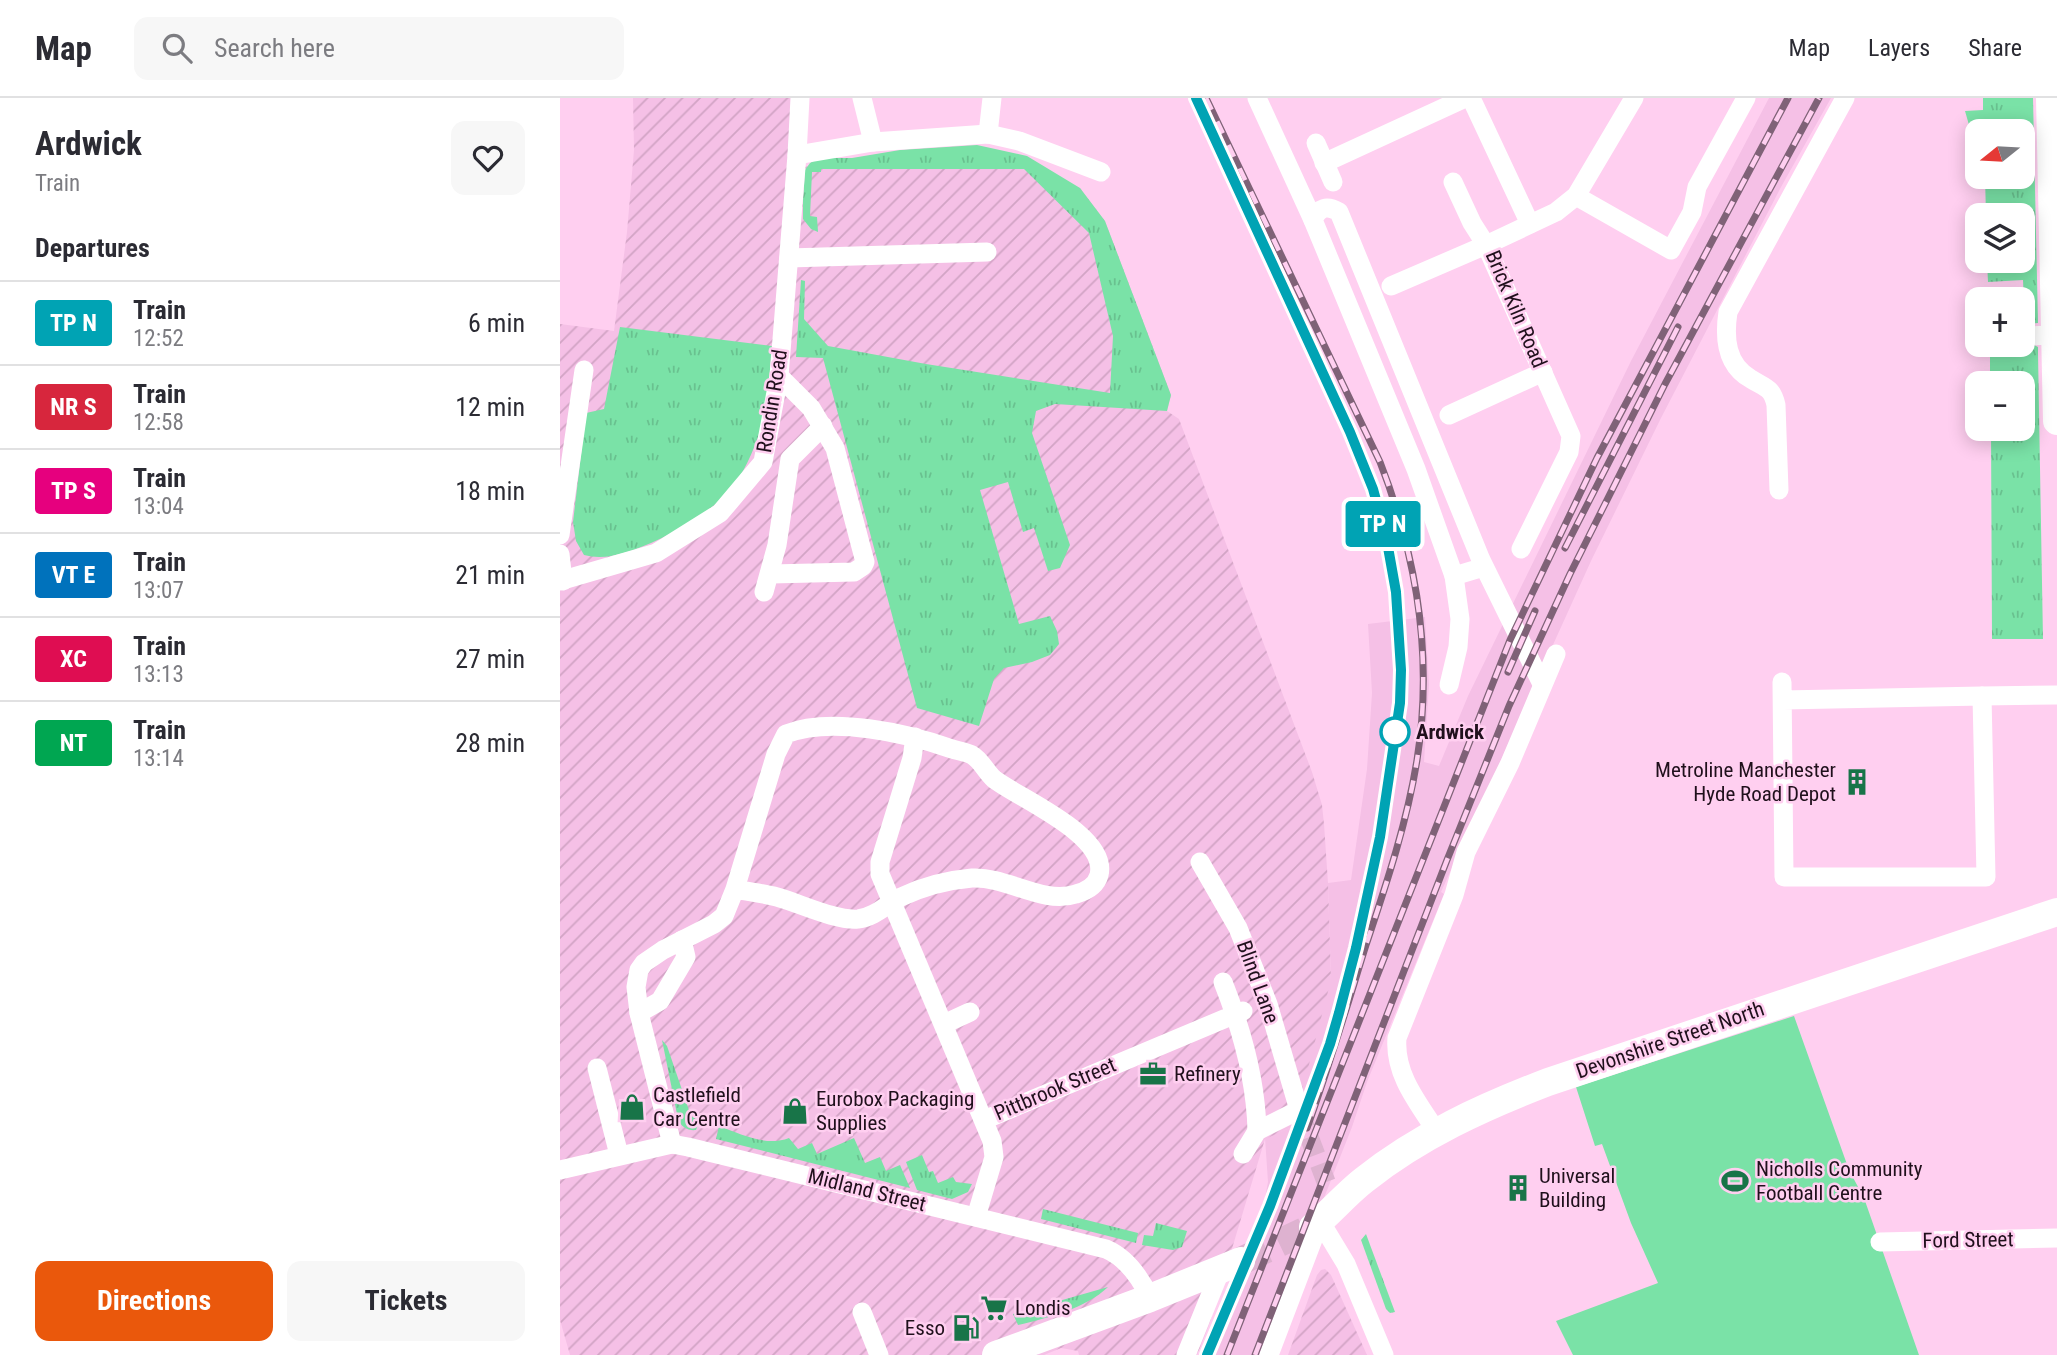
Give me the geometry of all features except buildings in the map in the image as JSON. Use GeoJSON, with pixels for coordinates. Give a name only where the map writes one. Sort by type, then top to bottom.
{"type":"FeatureCollection","features":[{"type":"Feature","properties":{"kind":"highway"},"geometry":{"type":"LineString","coordinates":[[2050,98],[2057,421]]}},
{"type":"Feature","properties":{"kind":"highway","name":"Devonshire Street North"},"geometry":{"type":"LineString","coordinates":[[1325,1210],[1437,1132],[1483,1107],[1548,1082],[2057,912]]}},
{"type":"Feature","properties":{"kind":"highway"},"geometry":{"type":"LineString","coordinates":[[996,1355],[1231,1265]]}},
{"type":"Feature","properties":{"kind":"street","name":"Rondin Road"},"geometry":{"type":"LineString","coordinates":[[562,581],[656,553],[720,513],[763,462],[779,376],[800,98]]}},
{"type":"Feature","properties":{"kind":"street"},"geometry":{"type":"LineString","coordinates":[[862,98],[873,142]]}},
{"type":"Feature","properties":{"kind":"street"},"geometry":{"type":"LineString","coordinates":[[988,134],[992,98]]}},
{"type":"Feature","properties":{"kind":"street"},"geometry":{"type":"LineString","coordinates":[[1257,98],[1313,220],[1416,469],[1454,576],[1460,619],[1458,648],[1449,685]]}},
{"type":"Feature","properties":{"kind":"street"},"geometry":{"type":"LineString","coordinates":[[1324,163],[1465,98]]}},
{"type":"Feature","properties":{"kind":"street"},"geometry":{"type":"LineString","coordinates":[[1471,98],[1530,224]]}},
{"type":"Feature","properties":{"kind":"street","name":"Brick Kiln Road"},"geometry":{"type":"LineString","coordinates":[[1521,549],[1569,452],[1571,436],[1486,245],[1556,212],[1576,196],[1634,98]]}},
{"type":"Feature","properties":{"kind":"street"},"geometry":{"type":"LineString","coordinates":[[1576,196],[1671,250],[1692,212],[1697,187],[1746,98]]}},
{"type":"Feature","properties":{"kind":"street"},"geometry":{"type":"LineString","coordinates":[[1779,490],[1774,394],[1748,378],[1733,364],[1728,351],[1728,312],[1845,98]]}},
{"type":"Feature","properties":{"kind":"street"},"geometry":{"type":"LineString","coordinates":[[797,155],[873,142],[988,134],[1019,141],[1101,172]]}},
{"type":"Feature","properties":{"kind":"street"},"geometry":{"type":"LineString","coordinates":[[1316,143],[1333,182]]}},
{"type":"Feature","properties":{"kind":"street"},"geometry":{"type":"LineString","coordinates":[[1391,286],[1486,245],[1452,182]]}},
{"type":"Feature","properties":{"kind":"street"},"geometry":{"type":"LineString","coordinates":[[1313,220],[1317,212],[1324,208],[1339,212],[1484,567],[1542,684]]}},
{"type":"Feature","properties":{"kind":"street"},"geometry":{"type":"LineString","coordinates":[[789,258],[987,252]]}},
{"type":"Feature","properties":{"kind":"street"},"geometry":{"type":"LineString","coordinates":[[2035,336],[2055,335]]}},
{"type":"Feature","properties":{"kind":"street"},"geometry":{"type":"LineString","coordinates":[[560,535],[584,370]]}},
{"type":"Feature","properties":{"kind":"street"},"geometry":{"type":"LineString","coordinates":[[1449,415],[1543,372]]}},
{"type":"Feature","properties":{"kind":"street"},"geometry":{"type":"LineString","coordinates":[[779,376],[811,408],[823,425],[835,448],[865,562],[855,572],[767,583],[790,459],[823,425]]}},
{"type":"Feature","properties":{"kind":"street"},"geometry":{"type":"LineString","coordinates":[[560,554],[562,581]]}},
{"type":"Feature","properties":{"kind":"street"},"geometry":{"type":"LineString","coordinates":[[1454,576],[1484,567]]}},
{"type":"Feature","properties":{"kind":"street"},"geometry":{"type":"LineString","coordinates":[[1437,1132],[1406,1084],[1398,1060],[1397,1038],[1454,895],[1466,852],[1510,763],[1556,654]]}},
{"type":"Feature","properties":{"kind":"street"},"geometry":{"type":"LineString","coordinates":[[1982,701],[1986,877],[1784,877],[1783,691],[1982,701],[2057,705]]}},
{"type":"Feature","properties":{"kind":"street"},"geometry":{"type":"LineString","coordinates":[[1982,701],[2057,695]]}},
{"type":"Feature","properties":{"kind":"street"},"geometry":{"type":"LineString","coordinates":[[672,1144],[639,1013],[636,987],[639,970],[644,963],[724,916],[735,889],[776,754],[786,734],[801,728],[828,726],[882,730],[915,737],[974,756],[994,778],[1061,819],[1086,842],[1098,861],[1099,873],[1094,886],[1078,894],[1063,897],[982,878],[941,883],[900,897],[881,911],[860,919],[844,918],[772,896],[735,889]]}},
{"type":"Feature","properties":{"kind":"street"},"geometry":{"type":"LineString","coordinates":[[915,737],[912,758],[880,862],[880,874],[992,1140],[994,1157],[976,1217]]}},
{"type":"Feature","properties":{"kind":"street","name":"Blind Lane"},"geometry":{"type":"LineString","coordinates":[[1200,862],[1238,928],[1252,1008],[1299,1110],[1257,1131]]}},
{"type":"Feature","properties":{"kind":"street"},"geometry":{"type":"LineString","coordinates":[[639,1013],[660,1000],[686,957],[682,940]]}},
{"type":"Feature","properties":{"kind":"street"},"geometry":{"type":"LineString","coordinates":[[1223,982],[1252,1008],[1252,1083],[1257,1131],[1243,1154]]}},
{"type":"Feature","properties":{"kind":"street","name":"Pittbrook Street"},"geometry":{"type":"LineString","coordinates":[[984,1120],[1252,1008]]}},
{"type":"Feature","properties":{"kind":"street"},"geometry":{"type":"LineString","coordinates":[[940,1015],[970,1012]]}},
{"type":"Feature","properties":{"kind":"street"},"geometry":{"type":"LineString","coordinates":[[597,1068],[619,1155]]}},
{"type":"Feature","properties":{"kind":"street","name":"Midland Street"},"geometry":{"type":"LineString","coordinates":[[560,1170],[672,1144],[702,1158],[1106,1248],[1119,1254],[1150,1298]]}},
{"type":"Feature","properties":{"kind":"street"},"geometry":{"type":"LineString","coordinates":[[1269,1355],[1325,1210]]}},
{"type":"Feature","properties":{"kind":"street"},"geometry":{"type":"LineString","coordinates":[[1325,1210],[1384,1355]]}},
{"type":"Feature","properties":{"kind":"street","name":"Ford Street"},"geometry":{"type":"LineString","coordinates":[[1880,1242],[2057,1238]]}},
{"type":"Feature","properties":{"kind":"street"},"geometry":{"type":"LineString","coordinates":[[1185,1355],[1231,1265]]}},
{"type":"Feature","properties":{"kind":"street"},"geometry":{"type":"LineString","coordinates":[[862,1312],[879,1355]]}},
{"type":"Feature","properties":{"kind":"shaded area"},"geometry":{"type":"Polygon","coordinates":[[[633,98],[808,98],[803,167],[879,159],[1008,156],[1080,188],[1105,221],[1171,395],[1167,411],[1179,419],[1312,772],[1322,805],[1324,824],[1331,980],[1290,1128],[1265,1139],[1209,1325],[1197,1355],[1079,1355],[1078,1351],[1061,1348],[1044,1355],[570,1355],[560,1320],[560,324],[614,331],[634,150],[633,98]]]}},
{"type":"Feature","properties":{"kind":"shaded area"},"geometry":{"type":"Polygon","coordinates":[[[1769,98],[1831,98],[1781,187],[1661,418],[1591,561],[1441,892],[1444,894],[1367,1082],[1352,1127],[1262,1355],[1202,1355],[1264,1203],[1268,1182],[1265,1138],[1290,1128],[1298,1111],[967,1200],[1331,980],[1328,883],[1351,880],[1367,769],[1372,693],[1368,624],[1425,617],[1429,685],[1424,762],[1439,766],[1468,696],[1631,361],[1769,98]]]}},
{"type":"Feature","properties":{"kind":"shaded area"},"geometry":{"type":"Polygon","coordinates":[[[1325,1269],[1331,1275],[1367,1355],[1288,1355],[1317,1275],[1325,1269]]]}},
{"type":"Feature","properties":{"kind":"green space"},"geometry":{"type":"Polygon","coordinates":[[[1983,98],[2033,98],[2033,119],[1967,119],[1965,111],[1983,110],[1983,98]]]}},
{"type":"Feature","properties":{"kind":"green space"},"geometry":{"type":"Polygon","coordinates":[[[977,145],[1027,156],[1080,188],[1105,221],[1171,395],[1167,411],[1055,404],[1036,411],[1032,433],[1070,545],[1060,568],[1048,571],[1034,528],[1023,532],[1008,482],[980,490],[1019,624],[1050,616],[1059,644],[1050,655],[1004,668],[994,679],[979,726],[917,708],[823,358],[796,357],[801,280],[805,281],[804,319],[828,346],[1110,393],[1113,336],[1089,233],[1024,169],[821,169],[821,172],[812,172],[810,216],[817,217],[818,232],[811,229],[803,219],[805,170],[819,158],[852,158],[900,150],[977,145]]]}},
{"type":"Feature","properties":{"kind":"green space"},"geometry":{"type":"Polygon","coordinates":[[[2035,188],[2038,323],[2035,323],[2035,287],[2023,287],[2023,280],[1988,282],[1988,273],[2035,273],[2035,203],[1986,203],[1985,189],[2035,188]]]}},
{"type":"Feature","properties":{"kind":"green space"},"geometry":{"type":"Polygon","coordinates":[[[620,327],[772,346],[768,393],[755,446],[739,478],[726,494],[685,526],[651,543],[618,555],[592,557],[584,555],[576,541],[573,522],[586,413],[604,409],[620,327]]]}},
{"type":"Feature","properties":{"kind":"green space"},"geometry":{"type":"Polygon","coordinates":[[[2035,346],[2038,347],[2043,639],[1992,639],[1991,441],[2035,441],[2035,371],[1990,371],[1990,357],[2035,357],[2035,346]]]}},
{"type":"Feature","properties":{"kind":"green space","name":"Nicholls Community Football Centre"},"geometry":{"type":"Polygon","coordinates":[[[1794,1016],[1849,1170],[1864,1198],[1919,1355],[1573,1355],[1556,1321],[1658,1283],[1631,1223],[1602,1144],[1595,1146],[1576,1087],[1794,1016]]]}},
{"type":"Feature","properties":{"kind":"green space"},"geometry":{"type":"Polygon","coordinates":[[[662,1040],[667,1046],[691,1116],[700,1120],[696,1130],[685,1128],[678,1119],[662,1040]]]}},
{"type":"Feature","properties":{"kind":"green space"},"geometry":{"type":"Polygon","coordinates":[[[719,1126],[763,1140],[789,1138],[798,1149],[812,1143],[817,1154],[854,1138],[865,1163],[880,1157],[886,1171],[900,1165],[910,1188],[716,1139],[719,1126]]]}},
{"type":"Feature","properties":{"kind":"green space"},"geometry":{"type":"Polygon","coordinates":[[[922,1155],[929,1172],[933,1171],[938,1183],[953,1177],[956,1182],[972,1184],[968,1192],[952,1199],[917,1190],[906,1162],[922,1155]]]}},
{"type":"Feature","properties":{"kind":"green space"},"geometry":{"type":"Polygon","coordinates":[[[1043,1209],[1138,1233],[1136,1243],[1041,1219],[1043,1209]]]}},
{"type":"Feature","properties":{"kind":"green space"},"geometry":{"type":"Polygon","coordinates":[[[1156,1223],[1187,1231],[1182,1247],[1173,1250],[1142,1245],[1144,1235],[1153,1236],[1156,1223]]]}},
{"type":"Feature","properties":{"kind":"green space"},"geometry":{"type":"Polygon","coordinates":[[[1366,1234],[1395,1312],[1390,1313],[1386,1309],[1361,1240],[1366,1234]]]}},
{"type":"Feature","properties":{"kind":"green space"},"geometry":{"type":"Polygon","coordinates":[[[1108,1287],[1089,1301],[1042,1319],[1018,1325],[1013,1314],[1108,1287]]]}},
{"type":"Feature","properties":{"kind":"tunnel"},"geometry":{"type":"LineString","coordinates":[[1299,1110],[1328,1187]]}},
{"type":"Feature","properties":{"kind":"tunnel"},"geometry":{"type":"LineString","coordinates":[[1241,1261],[1313,1227]]}},
{"type":"Feature","properties":{"kind":"railway"},"geometry":{"type":"LineString","coordinates":[[1206,98],[1380,462],[1404,534],[1422,646],[1422,722],[1408,807],[1307,1128]]}},
{"type":"Feature","properties":{"kind":"railway"},"geometry":{"type":"LineString","coordinates":[[1227,1355],[1510,640],[1597,458],[1788,98]]}},
{"type":"Feature","properties":{"kind":"railway"},"geometry":{"type":"LineString","coordinates":[[1255,1355],[1509,706],[1570,574],[1665,384],[1819,98]]}},
{"type":"Feature","properties":{"kind":"railway"},"geometry":{"type":"LineString","coordinates":[[1248,212],[1365,467],[1386,536],[1396,592],[1400,637],[1400,703],[1380,837],[1355,951]]}},
{"type":"Feature","properties":{"kind":"railway"},"geometry":{"type":"LineString","coordinates":[[1565,548],[1678,327]]}},
{"type":"Feature","properties":{"kind":"railway"},"geometry":{"type":"LineString","coordinates":[[1508,672],[1535,611]]}},
{"type":"Feature","properties":{"kind":"railway"},"geometry":{"type":"LineString","coordinates":[[1207,1355],[1270,1206],[1304,1115]]}},
{"type":"Feature","properties":{"kind":"train"},"geometry":{"type":"LineString","coordinates":[[1196,98],[1350,432],[1373,489],[1392,565],[1401,670],[1400,703],[1380,837],[1339,1013],[1270,1206],[1207,1355]]}},
{"type":"Feature","properties":{"kind":"place","name":"Ardwick"},"geometry":{"type":"Point","coordinates":[1395,732]}},
{"type":"Feature","properties":{"kind":"place","name":"Metroline Manchester Hyde Road Depot"},"geometry":{"type":"Point","coordinates":[1857,782]}},
{"type":"Feature","properties":{"kind":"place","name":"Refinery"},"geometry":{"type":"Point","coordinates":[1153,1074]}},
{"type":"Feature","properties":{"kind":"place","name":"Castlefield Car Centre"},"geometry":{"type":"Point","coordinates":[632,1107]}},
{"type":"Feature","properties":{"kind":"place","name":"Eurobox Packaging Supplies"},"geometry":{"type":"Point","coordinates":[795,1111]}},
{"type":"Feature","properties":{"kind":"place","name":"Nicholls Community Football Centre"},"geometry":{"type":"Point","coordinates":[1735,1181]}},
{"type":"Feature","properties":{"kind":"place","name":"Universal Building"},"geometry":{"type":"Point","coordinates":[1518,1188]}},
{"type":"Feature","properties":{"kind":"place","name":"Londis"},"geometry":{"type":"Point","coordinates":[994,1308]}},
{"type":"Feature","properties":{"kind":"place","name":"Esso"},"geometry":{"type":"Point","coordinates":[966,1328]}}]}
